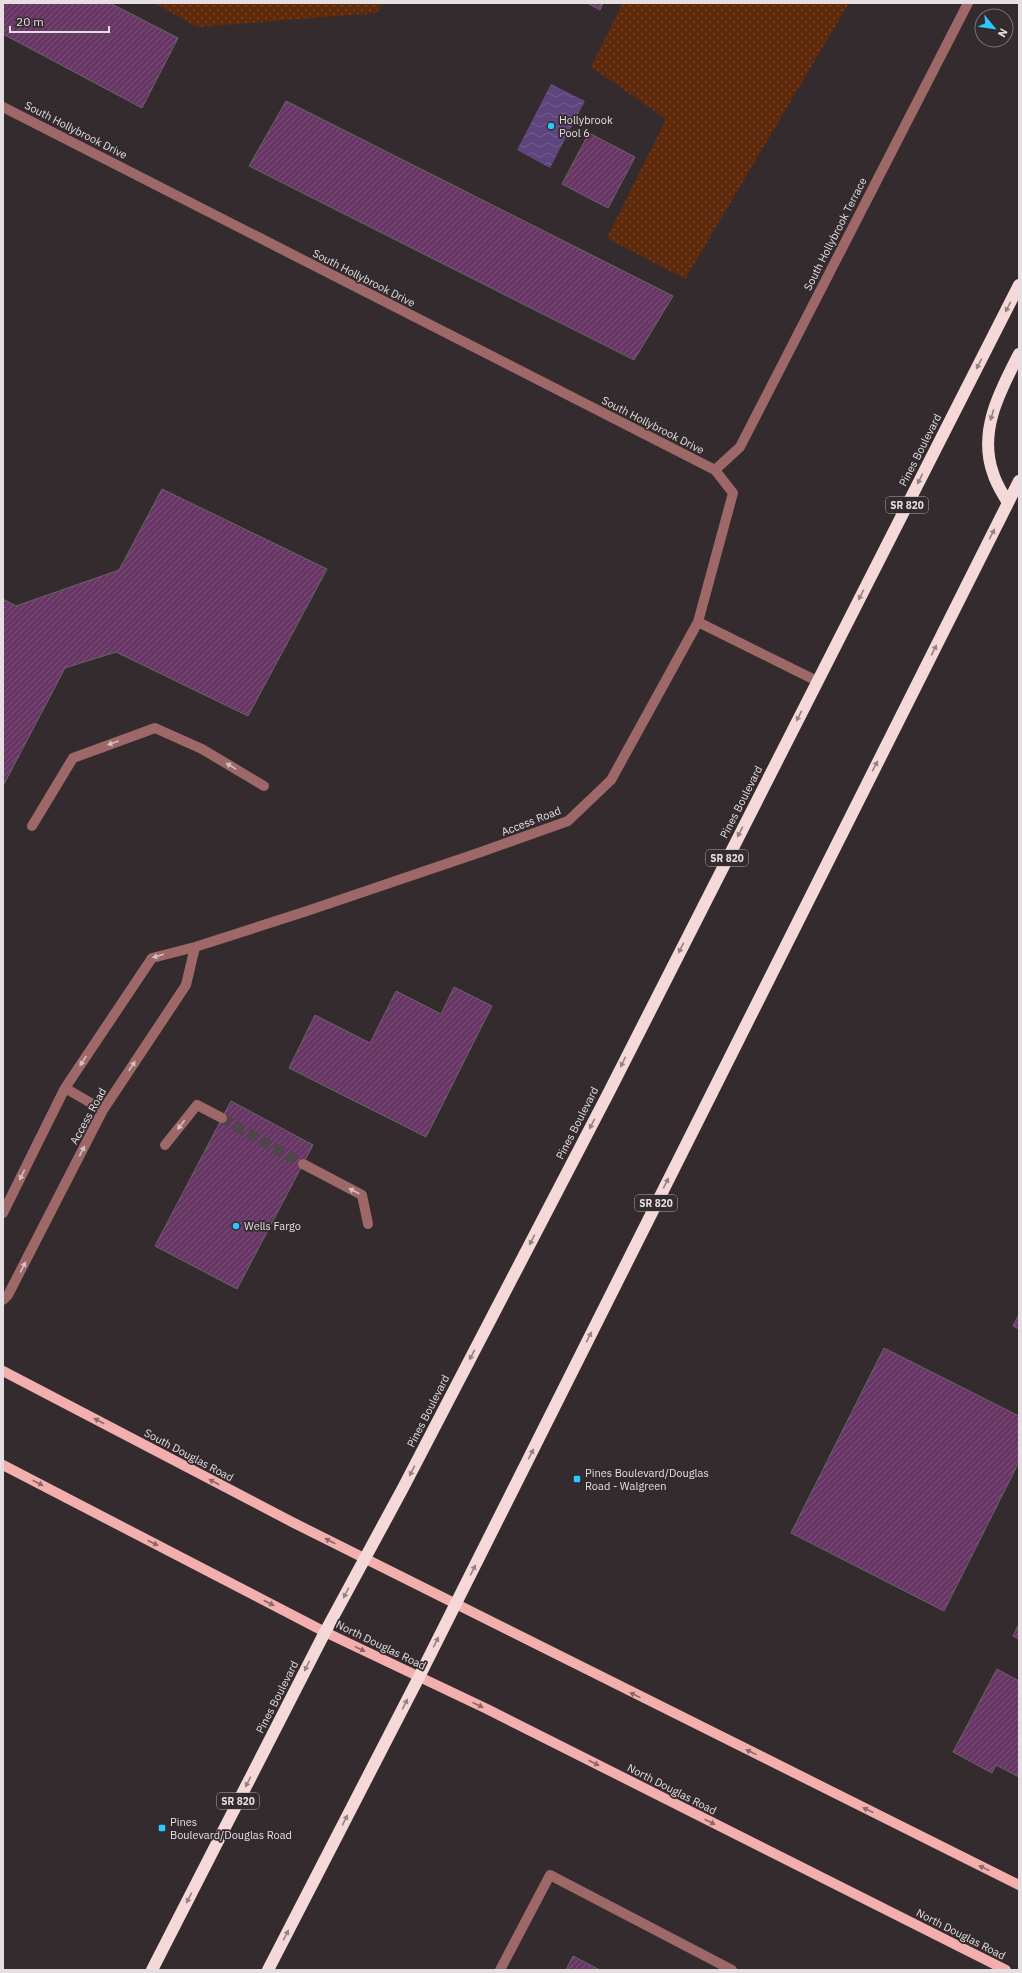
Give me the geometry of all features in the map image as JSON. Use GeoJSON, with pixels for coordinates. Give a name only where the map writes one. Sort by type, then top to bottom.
{"type":"FeatureCollection","features":[{"type":"Feature","properties":{"kind":"highway","name":"Pines Boulevard"},"geometry":{"type":"LineString","coordinates":[[152,1970],[325,1632],[403,1488],[606,1096],[1019,285]]}},
{"type":"Feature","properties":{"kind":"highway"},"geometry":{"type":"LineString","coordinates":[[1008,504],[993,474],[988,453],[988,430],[999,393],[1019,354]]}},
{"type":"Feature","properties":{"kind":"highway","name":"SR 820"},"geometry":{"type":"LineString","coordinates":[[268,1970],[419,1677],[1019,481]]}},
{"type":"Feature","properties":{"kind":"main road","name":"South Douglas Road"},"geometry":{"type":"LineString","coordinates":[[3,1371],[365,1558]]}},
{"type":"Feature","properties":{"kind":"main road"},"geometry":{"type":"LineString","coordinates":[[3,1465],[325,1632]]}},
{"type":"Feature","properties":{"kind":"main road"},"geometry":{"type":"LineString","coordinates":[[365,1558],[455,1605],[1019,1885]]}},
{"type":"Feature","properties":{"kind":"main road","name":"North Douglas Road"},"geometry":{"type":"LineString","coordinates":[[325,1632],[487,1709],[1006,1970]]}},
{"type":"Feature","properties":{"kind":"street","name":"South Hollybrook Terrace"},"geometry":{"type":"LineString","coordinates":[[715,470],[740,447],[968,3]]}},
{"type":"Feature","properties":{"kind":"street","name":"South Hollybrook Drive"},"geometry":{"type":"LineString","coordinates":[[3,107],[715,470]]}},
{"type":"Feature","properties":{"kind":"street","name":"Access Road"},"geometry":{"type":"LineString","coordinates":[[3,1213],[65,1088],[152,958],[196,947],[482,852],[568,820],[611,780],[698,622],[733,493],[715,470]]}},
{"type":"Feature","properties":{"kind":"street"},"geometry":{"type":"LineString","coordinates":[[698,622],[817,681]]}},
{"type":"Feature","properties":{"kind":"street"},"geometry":{"type":"LineString","coordinates":[[32,826],[73,758],[155,728],[202,749],[264,786]]}},
{"type":"Feature","properties":{"kind":"street","name":"Access Road"},"geometry":{"type":"LineString","coordinates":[[3,1300],[8,1295],[103,1110],[186,985],[196,947]]}},
{"type":"Feature","properties":{"kind":"street"},"geometry":{"type":"LineString","coordinates":[[65,1088],[103,1110]]}},
{"type":"Feature","properties":{"kind":"street"},"geometry":{"type":"LineString","coordinates":[[165,1145],[197,1105],[222,1118]]}},
{"type":"Feature","properties":{"kind":"street"},"geometry":{"type":"LineString","coordinates":[[303,1164],[362,1195],[368,1224]]}},
{"type":"Feature","properties":{"kind":"street"},"geometry":{"type":"LineString","coordinates":[[500,1970],[550,1875],[732,1970]]}},
{"type":"Feature","properties":{"kind":"shaded area"},"geometry":{"type":"Polygon","coordinates":[[[154,3],[382,3],[377,13],[197,27],[154,3]]]}},
{"type":"Feature","properties":{"kind":"shaded area"},"geometry":{"type":"Polygon","coordinates":[[[623,3],[849,3],[685,279],[607,238],[666,119],[591,67],[623,3]]]}},
{"type":"Feature","properties":{"kind":"water","name":"Hollybrook Pool 6"},"geometry":{"type":"Polygon","coordinates":[[[551,84],[585,101],[550,168],[517,150],[551,84]]]}},
{"type":"Feature","properties":{"kind":"building"},"geometry":{"type":"Polygon","coordinates":[[[3,3],[110,3],[178,38],[142,108],[3,34],[3,3]]]}},
{"type":"Feature","properties":{"kind":"building"},"geometry":{"type":"Polygon","coordinates":[[[587,3],[603,3],[600,10],[587,3]]]}},
{"type":"Feature","properties":{"kind":"building"},"geometry":{"type":"Polygon","coordinates":[[[286,101],[673,296],[634,360],[249,166],[286,101]]]}},
{"type":"Feature","properties":{"kind":"building"},"geometry":{"type":"Polygon","coordinates":[[[589,133],[635,157],[608,208],[562,184],[589,133]]]}},
{"type":"Feature","properties":{"kind":"building"},"geometry":{"type":"Polygon","coordinates":[[[162,489],[327,569],[248,716],[116,652],[65,668],[3,786],[3,599],[16,606],[119,570],[162,489]]]}},
{"type":"Feature","properties":{"kind":"building"},"geometry":{"type":"Polygon","coordinates":[[[454,987],[492,1006],[426,1137],[289,1068],[315,1015],[370,1043],[396,991],[441,1014],[454,987]]]}},
{"type":"Feature","properties":{"kind":"building"},"geometry":{"type":"Polygon","coordinates":[[[231,1101],[313,1145],[237,1289],[155,1246],[231,1101]]]}},
{"type":"Feature","properties":{"kind":"building"},"geometry":{"type":"Polygon","coordinates":[[[1019,1314],[1019,1329],[1013,1326],[1019,1314]]]}},
{"type":"Feature","properties":{"kind":"building"},"geometry":{"type":"Polygon","coordinates":[[[884,1348],[1019,1416],[1019,1462],[944,1611],[791,1533],[884,1348]]]}},
{"type":"Feature","properties":{"kind":"building"},"geometry":{"type":"Polygon","coordinates":[[[1019,1624],[1019,1639],[1013,1636],[1019,1624]]]}},
{"type":"Feature","properties":{"kind":"building"},"geometry":{"type":"Polygon","coordinates":[[[997,1669],[1019,1681],[1019,1777],[996,1765],[992,1773],[953,1752],[997,1669]]]}},
{"type":"Feature","properties":{"kind":"building"},"geometry":{"type":"Polygon","coordinates":[[[573,1956],[600,1970],[566,1970],[573,1956]]]}},
{"type":"Feature","properties":{"kind":"tunnel"},"geometry":{"type":"LineString","coordinates":[[222,1118],[303,1164]]}},
{"type":"Feature","properties":{"kind":"place","name":"Hollybrook Pool 6"},"geometry":{"type":"Point","coordinates":[551,126]}},
{"type":"Feature","properties":{"kind":"place","name":"Wells Fargo"},"geometry":{"type":"Point","coordinates":[236,1226]}},
{"type":"Feature","properties":{"kind":"place","name":"Pines Boulevard/Douglas Road - Walgreen"},"geometry":{"type":"Point","coordinates":[577,1479]}},
{"type":"Feature","properties":{"kind":"place","name":"Pines Boulevard/Douglas Road"},"geometry":{"type":"Point","coordinates":[162,1828]}}]}
